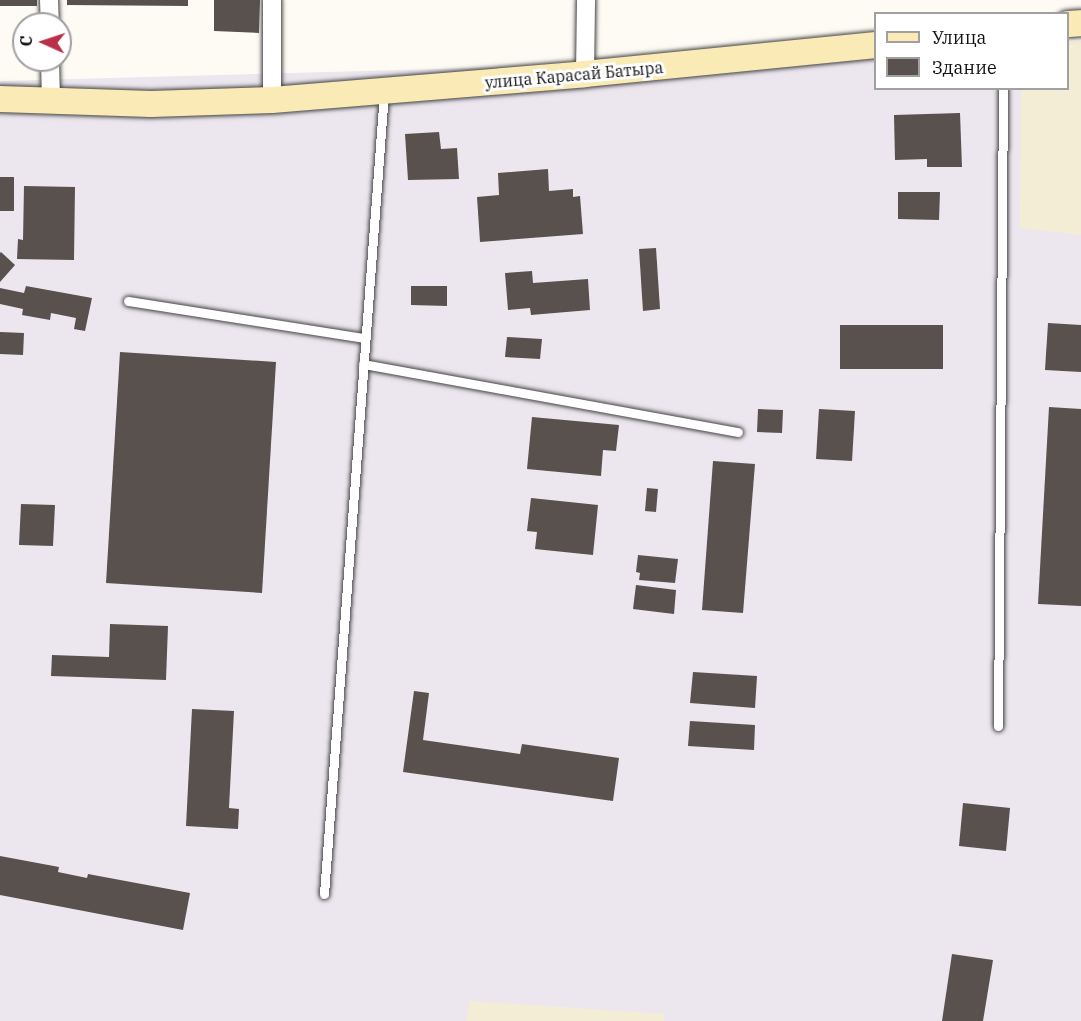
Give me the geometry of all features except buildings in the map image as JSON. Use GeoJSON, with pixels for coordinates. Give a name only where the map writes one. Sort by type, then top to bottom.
{"type":"FeatureCollection","features":[{"type":"Feature","properties":{"kind":"main road","name":"улица Карасай Батыра"},"geometry":{"type":"LineString","coordinates":[[0,99],[151,104],[272,100],[585,74],[874,45]]}},
{"type":"Feature","properties":{"kind":"street"},"geometry":{"type":"LineString","coordinates":[[272,0],[272,100]]}},
{"type":"Feature","properties":{"kind":"street"},"geometry":{"type":"LineString","coordinates":[[585,74],[586,0]]}},
{"type":"Feature","properties":{"kind":"street"},"geometry":{"type":"LineString","coordinates":[[50,72],[51,102]]}},
{"type":"Feature","properties":{"kind":"lane"},"geometry":{"type":"LineString","coordinates":[[998,726],[1002,90]]}},
{"type":"Feature","properties":{"kind":"lane"},"geometry":{"type":"LineString","coordinates":[[324,894],[384,92]]}},
{"type":"Feature","properties":{"kind":"lane"},"geometry":{"type":"LineString","coordinates":[[128,301],[365,338]]}},
{"type":"Feature","properties":{"kind":"lane"},"geometry":{"type":"LineString","coordinates":[[363,364],[738,432]]}},
{"type":"Feature","properties":{"kind":"shaded area"},"geometry":{"type":"Polygon","coordinates":[[[1081,41],[1081,235],[1020,228],[1021,90],[1069,90],[1069,42],[1081,41]]]}},
{"type":"Feature","properties":{"kind":"shaded area"},"geometry":{"type":"Polygon","coordinates":[[[1081,51],[1081,1021],[0,1021],[0,81],[874,57],[874,90],[1069,90],[1081,51]]]}},
{"type":"Feature","properties":{"kind":"shaded area"},"geometry":{"type":"Polygon","coordinates":[[[470,1001],[665,1014],[664,1021],[466,1021],[470,1001]]]}}]}
